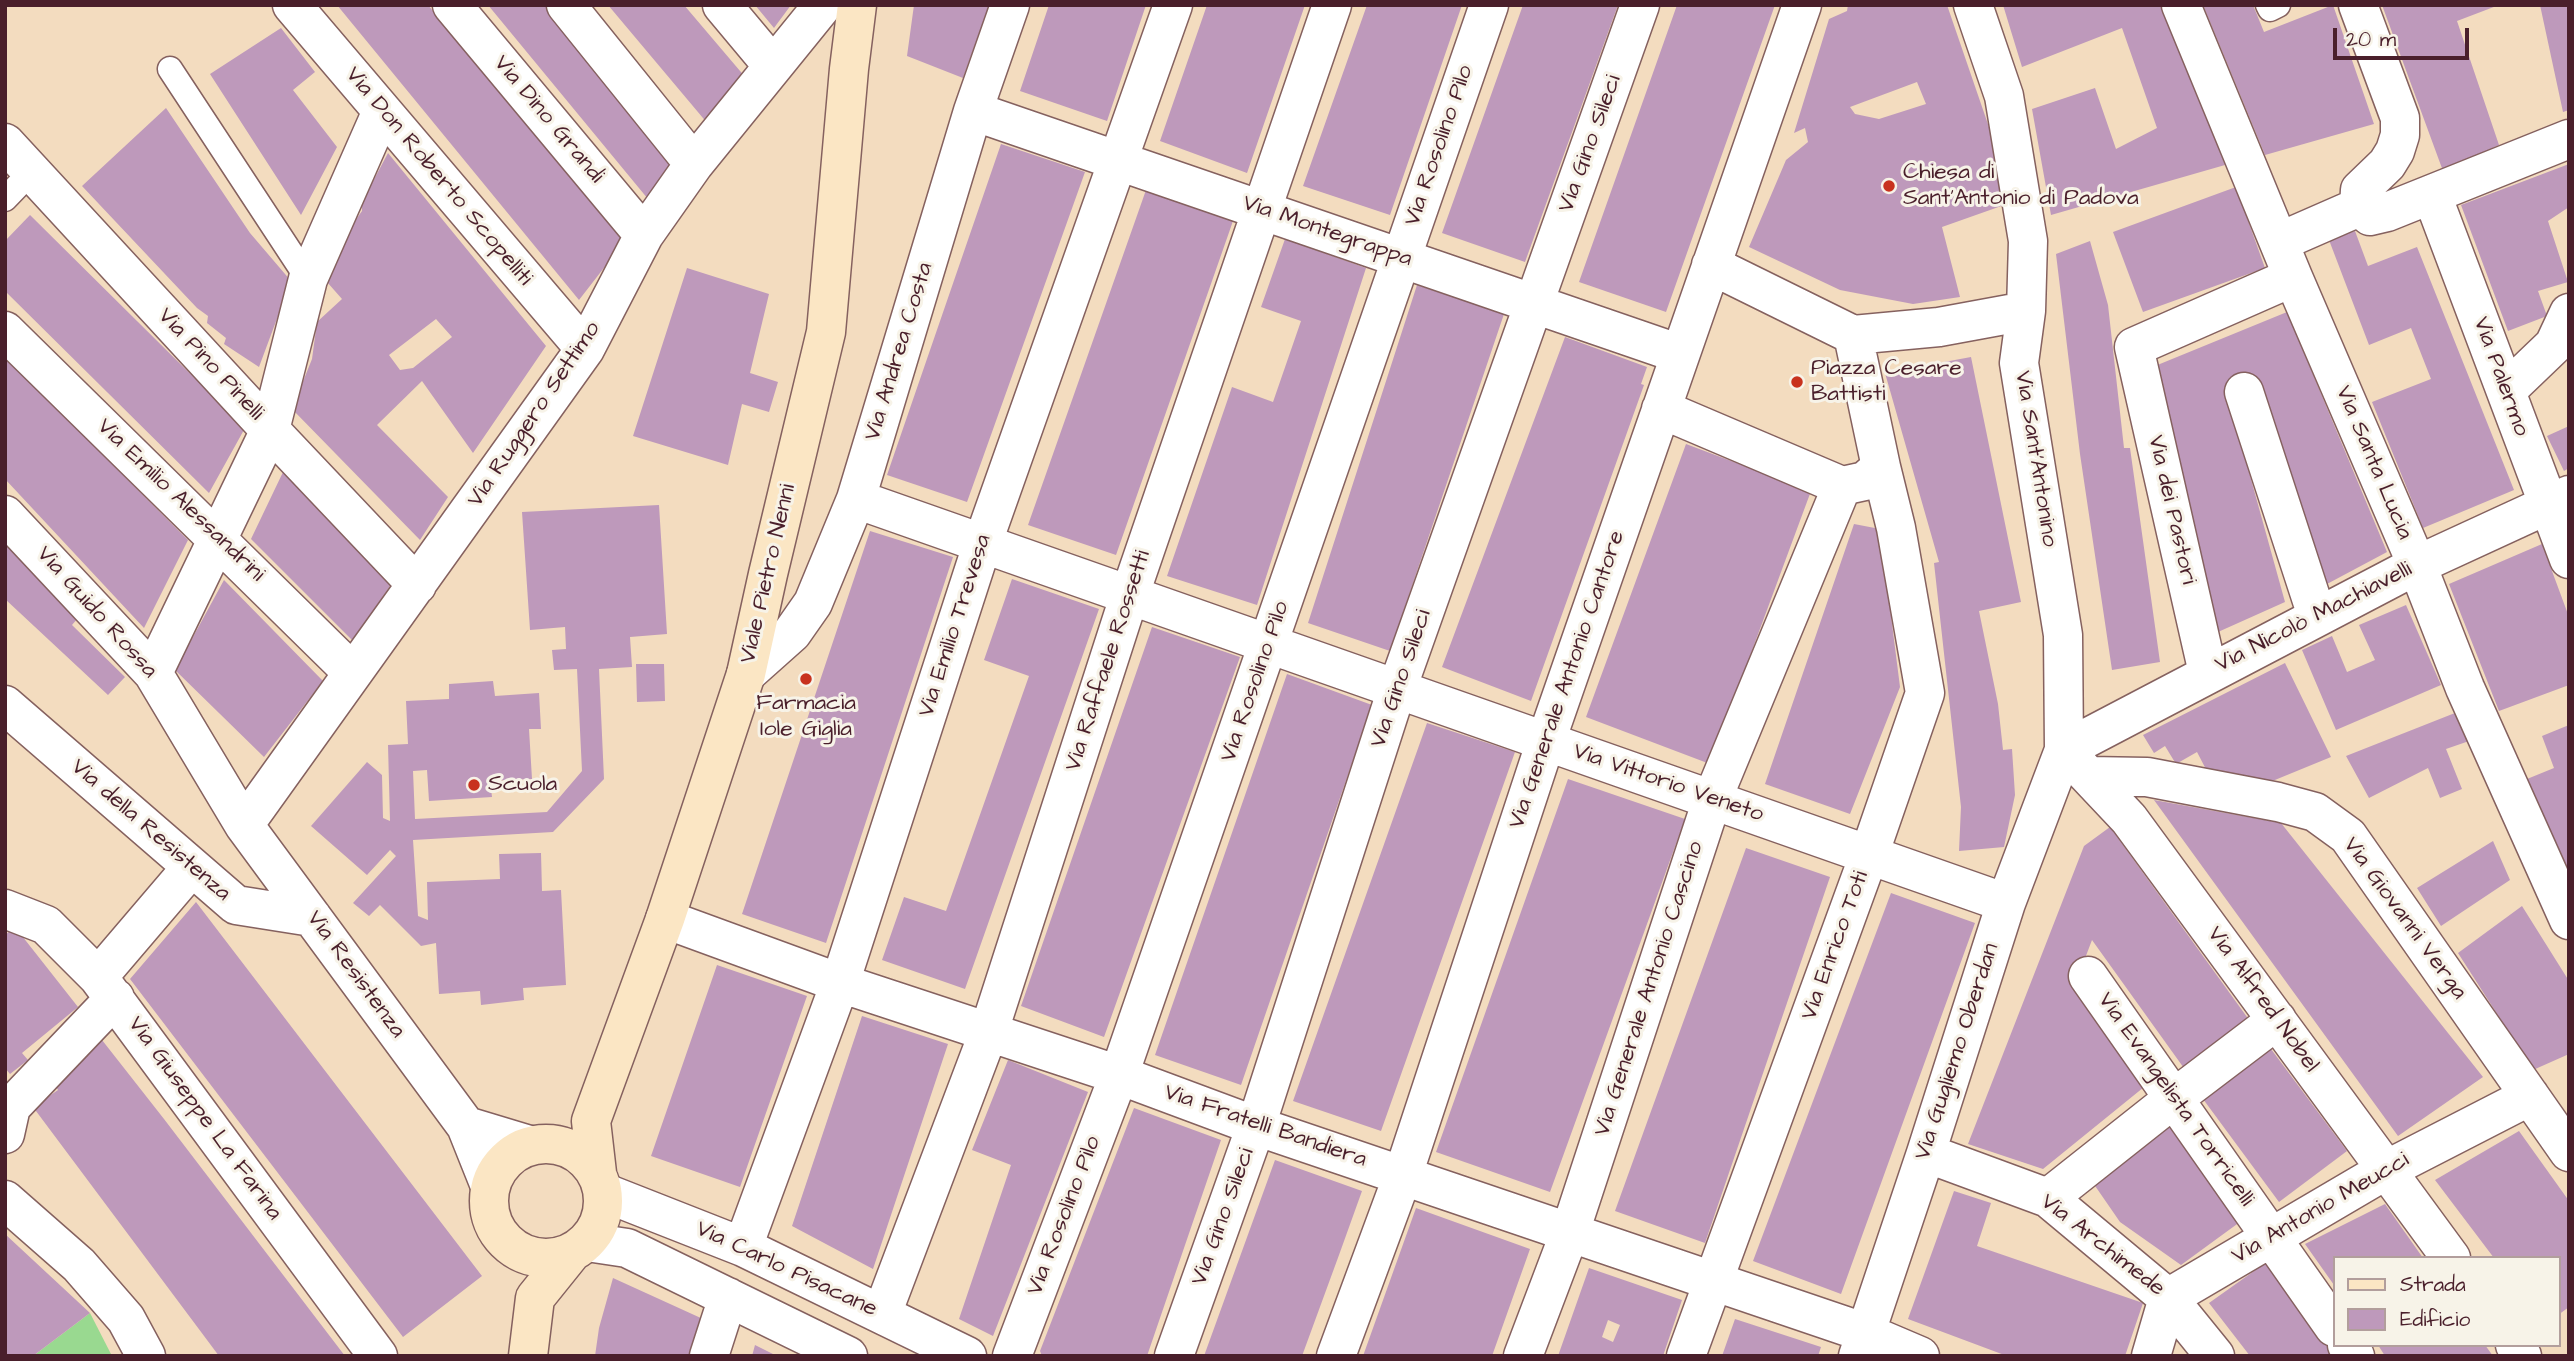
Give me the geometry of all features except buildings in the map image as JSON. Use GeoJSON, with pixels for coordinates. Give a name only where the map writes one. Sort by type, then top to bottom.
{"type":"FeatureCollection","features":[{"type":"Feature","properties":{"kind":"main road","name":"Viale Pietro Nenni"},"geometry":{"type":"LineString","coordinates":[[535,1297],[597,1227],[603,1210],[591,1121],[665,919],[746,674],[826,332],[857,5]]}},
{"type":"Feature","properties":{"kind":"main road"},"geometry":{"type":"LineString","coordinates":[[528,1356],[535,1297],[493,1224],[488,1205],[490,1186],[499,1168],[512,1154],[591,1121]]}},
{"type":"Feature","properties":{"kind":"main road"},"geometry":{"type":"LineString","coordinates":[[539,1144],[568,1147],[584,1158],[600,1183]]}},
{"type":"Feature","properties":{"kind":"main road"},"geometry":{"type":"LineString","coordinates":[[504,1241],[518,1251],[536,1258],[554,1258],[579,1247]]}},
{"type":"Feature","properties":{"kind":"street","name":"Via Don Roberto Scopelliti"},"geometry":{"type":"LineString","coordinates":[[292,5],[585,349]]}},
{"type":"Feature","properties":{"kind":"street","name":"Via Dino Grandi"},"geometry":{"type":"LineString","coordinates":[[452,5],[644,235]]}},
{"type":"Feature","properties":{"kind":"street"},"geometry":{"type":"LineString","coordinates":[[566,5],[694,163]]}},
{"type":"Feature","properties":{"kind":"street"},"geometry":{"type":"LineString","coordinates":[[722,5],[773,66]]}},
{"type":"Feature","properties":{"kind":"street","name":"Via Ruggero Settimo"},"geometry":{"type":"LineString","coordinates":[[244,825],[585,349],[644,235],[694,163],[823,5]]}},
{"type":"Feature","properties":{"kind":"street","name":"Via Andrea Costa"},"geometry":{"type":"LineString","coordinates":[[746,674],[792,633],[813,603],[856,499],[973,111],[1010,5]]}},
{"type":"Feature","properties":{"kind":"street","name":"Via Emilio Trevesa"},"geometry":{"type":"LineString","coordinates":[[743,1247],[840,983],[983,542],[1173,5]]}},
{"type":"Feature","properties":{"kind":"street","name":"Via Raffaele Rossetti"},"geometry":{"type":"LineString","coordinates":[[882,1314],[988,1034],[1130,594],[1332,5]]}},
{"type":"Feature","properties":{"kind":"street","name":"Via Rosolino Pilo"},"geometry":{"type":"LineString","coordinates":[[1012,1356],[1119,1075],[1489,5]]}},
{"type":"Feature","properties":{"kind":"street","name":"Via Gino Sileci"},"geometry":{"type":"LineString","coordinates":[[1174,1356],[1256,1126],[1397,689],[1640,5]]}},
{"type":"Feature","properties":{"kind":"street","name":"Via Generale Antonio Cantore"},"geometry":{"type":"LineString","coordinates":[[1336,1356],[1403,1175],[1546,741],[1677,415],[1680,354],[1726,271],[1802,5]]}},
{"type":"Feature","properties":{"kind":"street","name":"Via Sant'Antonino"},"geometry":{"type":"LineString","coordinates":[[1973,5],[2006,109],[2028,240],[2026,311],[2019,363],[2063,635],[2077,763]]}},
{"type":"Feature","properties":{"kind":"street","name":"Via Santa Lucia"},"geometry":{"type":"LineString","coordinates":[[2180,5],[2417,565],[2465,688],[2569,920]]}},
{"type":"Feature","properties":{"kind":"street"},"geometry":{"type":"LineString","coordinates":[[2358,5],[2400,118],[2400,135],[2395,151],[2387,164],[2360,190],[2359,207]]}},
{"type":"Feature","properties":{"kind":"street"},"geometry":{"type":"LineString","coordinates":[[153,673],[270,430],[308,279],[382,111]]}},
{"type":"Feature","properties":{"kind":"street","name":"Via Montegrappa"},"geometry":{"type":"LineString","coordinates":[[973,111],[1680,354]]}},
{"type":"Feature","properties":{"kind":"street"},"geometry":{"type":"LineString","coordinates":[[2359,207],[2370,216],[2432,195],[2569,139]]}},
{"type":"Feature","properties":{"kind":"street","name":"Via Pino Pinelli"},"geometry":{"type":"LineString","coordinates":[[5,143],[18,186],[270,430],[417,585]]}},
{"type":"Feature","properties":{"kind":"street","name":"Via Palermo"},"geometry":{"type":"LineString","coordinates":[[2432,195],[2506,391],[2558,499],[2569,559]]}},
{"type":"Feature","properties":{"kind":"street"},"geometry":{"type":"LineString","coordinates":[[2279,242],[2359,207]]}},
{"type":"Feature","properties":{"kind":"street"},"geometry":{"type":"LineString","coordinates":[[1726,271],[1865,334],[1939,327],[2026,311]]}},
{"type":"Feature","properties":{"kind":"street","name":"Via dei Pastori"},"geometry":{"type":"LineString","coordinates":[[2208,673],[2134,347],[2293,277]]}},
{"type":"Feature","properties":{"kind":"street"},"geometry":{"type":"LineString","coordinates":[[2506,391],[2554,345],[2569,313]]}},
{"type":"Feature","properties":{"kind":"street","name":"Via Emilio Alessandrini"},"geometry":{"type":"LineString","coordinates":[[5,331],[353,673]]}},
{"type":"Feature","properties":{"kind":"street"},"geometry":{"type":"LineString","coordinates":[[1677,415],[1837,497],[1865,481],[1881,467],[1865,334]]}},
{"type":"Feature","properties":{"kind":"street"},"geometry":{"type":"LineString","coordinates":[[2244,391],[2316,617]]}},
{"type":"Feature","properties":{"kind":"street","name":"Via Enrico Toti"},"geometry":{"type":"LineString","coordinates":[[1686,1356],[1869,855],[1925,693],[1896,528],[1881,467]]}},
{"type":"Feature","properties":{"kind":"street","name":"Via Generale Antonio Cascino"},"geometry":{"type":"LineString","coordinates":[[1523,1356],[1570,1232],[1712,800],[1837,497]]}},
{"type":"Feature","properties":{"kind":"street","name":"Via Vittorio Veneto"},"geometry":{"type":"LineString","coordinates":[[856,499],[2006,903]]}},
{"type":"Feature","properties":{"kind":"street","name":"Via Nicolò Machiavelli"},"geometry":{"type":"LineString","coordinates":[[2077,763],[2208,673],[2417,565],[2558,499]]}},
{"type":"Feature","properties":{"kind":"street","name":"Via Guido Rossa"},"geometry":{"type":"LineString","coordinates":[[5,515],[153,673],[244,825]]}},
{"type":"Feature","properties":{"kind":"street","name":"Via della Resistenza"},"geometry":{"type":"LineString","coordinates":[[5,705],[236,905],[312,917]]}},
{"type":"Feature","properties":{"kind":"street","name":"Via Gugliemo Oberdan"},"geometry":{"type":"LineString","coordinates":[[1862,1345],[2006,903],[2077,763]]}},
{"type":"Feature","properties":{"kind":"street","name":"Via Alfred Nobel"},"geometry":{"type":"LineString","coordinates":[[2077,763],[2129,819],[2450,1256]]}},
{"type":"Feature","properties":{"kind":"street","name":"Via Giovanni Verga"},"geometry":{"type":"LineString","coordinates":[[2077,763],[2278,802],[2315,812],[2348,836],[2569,1152]]}},
{"type":"Feature","properties":{"kind":"street","name":"Via Resistenza"},"geometry":{"type":"LineString","coordinates":[[244,825],[466,1126],[490,1186]]}},
{"type":"Feature","properties":{"kind":"street"},"geometry":{"type":"LineString","coordinates":[[7,1113],[106,988],[191,868]]}},
{"type":"Feature","properties":{"kind":"street","name":"Via Giuseppe La Farina"},"geometry":{"type":"LineString","coordinates":[[5,909],[46,925],[106,988],[378,1356]]}},
{"type":"Feature","properties":{"kind":"street","name":"Via Fratelli Bandiera"},"geometry":{"type":"LineString","coordinates":[[665,919],[840,983],[1119,1075],[1256,1126],[1714,1281],[1862,1345],[1920,1356]]}},
{"type":"Feature","properties":{"kind":"street","name":"Via Evangelista Torricelli"},"geometry":{"type":"LineString","coordinates":[[2088,976],[2332,1324]]}},
{"type":"Feature","properties":{"kind":"street"},"geometry":{"type":"LineString","coordinates":[[2048,1198],[2277,1020]]}},
{"type":"Feature","properties":{"kind":"street","name":"Via Antonio Meucci"},"geometry":{"type":"LineString","coordinates":[[2168,1298],[2386,1170],[2530,1096]]}},
{"type":"Feature","properties":{"kind":"street"},"geometry":{"type":"LineString","coordinates":[[466,1126],[539,1144]]}},
{"type":"Feature","properties":{"kind":"street","name":"Via Archimede"},"geometry":{"type":"LineString","coordinates":[[1926,1153],[2048,1198],[2168,1298],[2215,1356]]}},
{"type":"Feature","properties":{"kind":"street","name":"Via Carlo Pisacane"},"geometry":{"type":"LineString","coordinates":[[600,1183],[743,1247],[967,1356]]}},
{"type":"Feature","properties":{"kind":"street"},"geometry":{"type":"LineString","coordinates":[[5,1200],[79,1265],[126,1320],[146,1356]]}},
{"type":"Feature","properties":{"kind":"street"},"geometry":{"type":"LineString","coordinates":[[579,1247],[627,1248],[848,1356]]}},
{"type":"Feature","properties":{"kind":"street"},"geometry":{"type":"LineString","coordinates":[[709,1356],[728,1297]]}},
{"type":"Feature","properties":{"kind":"street"},"geometry":{"type":"LineString","coordinates":[[2151,1356],[2168,1298]]}},
{"type":"Feature","properties":{"kind":"lane"},"geometry":{"type":"LineString","coordinates":[[2269,5],[2270,9],[2278,5]]}},
{"type":"Feature","properties":{"kind":"lane"},"geometry":{"type":"LineString","coordinates":[[170,69],[308,279]]}},
{"type":"Feature","properties":{"kind":"green space"},"geometry":{"type":"Polygon","coordinates":[[[90,1313],[112,1356],[33,1356],[90,1313]]]}},
{"type":"Feature","properties":{"kind":"place","name":"Chiesa di Sant'Antonio di Padova"},"geometry":{"type":"Point","coordinates":[1889,186]}},
{"type":"Feature","properties":{"kind":"place","name":"Piazza Cesare Battisti"},"geometry":{"type":"Point","coordinates":[1797,382]}},
{"type":"Feature","properties":{"kind":"place","name":"Farmacia Iole Giglia"},"geometry":{"type":"Point","coordinates":[806,679]}},
{"type":"Feature","properties":{"kind":"place","name":"Scuola"},"geometry":{"type":"Point","coordinates":[474,785]}}]}
